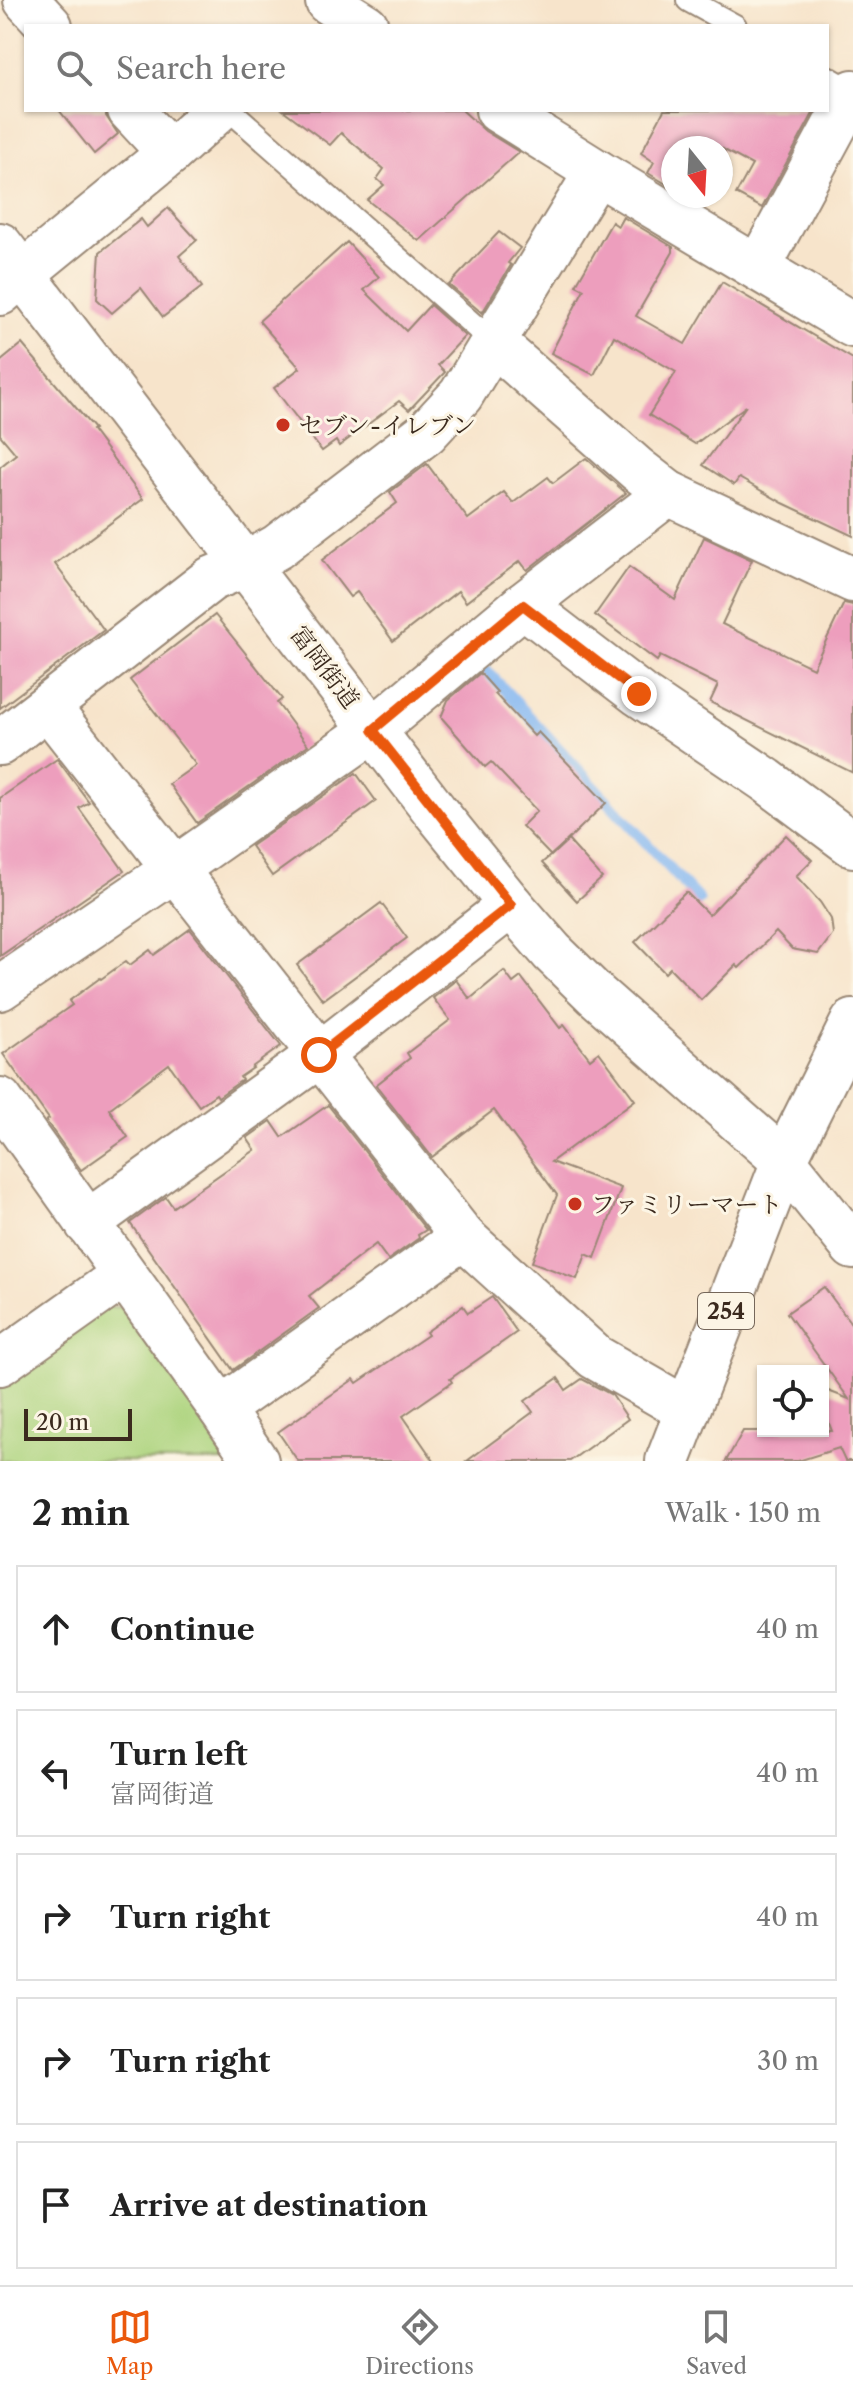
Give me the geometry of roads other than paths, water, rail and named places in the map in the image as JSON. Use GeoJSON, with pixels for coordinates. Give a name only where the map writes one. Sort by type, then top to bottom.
{"type":"FeatureCollection","features":[{"type":"Feature","properties":{"kind":"main road"},"geometry":{"type":"LineString","coordinates":[[26,0],[48,24]]}},
{"type":"Feature","properties":{"kind":"main road"},"geometry":{"type":"LineString","coordinates":[[322,7],[361,24]]}},
{"type":"Feature","properties":{"kind":"main road"},"geometry":{"type":"LineString","coordinates":[[758,268],[853,92]]}},
{"type":"Feature","properties":{"kind":"main road"},"geometry":{"type":"LineString","coordinates":[[132,112],[170,153]]}},
{"type":"Feature","properties":{"kind":"main road"},"geometry":{"type":"LineString","coordinates":[[7,271],[170,153],[216,112]]}},
{"type":"Feature","properties":{"kind":"main road"},"geometry":{"type":"LineString","coordinates":[[501,112],[853,325]]}},
{"type":"Feature","properties":{"kind":"main road"},"geometry":{"type":"LineString","coordinates":[[0,743],[211,579],[277,547],[426,433],[461,395],[597,172]]}},
{"type":"Feature","properties":{"kind":"main road","name":"富岡街道"},"geometry":{"type":"LineString","coordinates":[[7,271],[247,564],[511,905],[552,952],[596,995],[784,1161],[853,1247]]}},
{"type":"Feature","properties":{"kind":"main road"},"geometry":{"type":"LineString","coordinates":[[494,343],[668,493],[853,580]]}},
{"type":"Feature","properties":{"kind":"main road"},"geometry":{"type":"LineString","coordinates":[[0,988],[373,730],[523,605],[668,493]]}},
{"type":"Feature","properties":{"kind":"main road"},"geometry":{"type":"LineString","coordinates":[[523,605],[639,694],[766,780],[853,845]]}},
{"type":"Feature","properties":{"kind":"main road"},"geometry":{"type":"LineString","coordinates":[[48,707],[463,1237],[595,1357],[687,1410]]}},
{"type":"Feature","properties":{"kind":"main road"},"geometry":{"type":"LineString","coordinates":[[87,1223],[319,1055],[511,905]]}},
{"type":"Feature","properties":{"kind":"main road","name":"254"},"geometry":{"type":"LineString","coordinates":[[668,1461],[784,1161],[853,1022]]}},
{"type":"Feature","properties":{"kind":"main road"},"geometry":{"type":"LineString","coordinates":[[0,1100],[256,1461]]}},
{"type":"Feature","properties":{"kind":"main road"},"geometry":{"type":"LineString","coordinates":[[221,1409],[463,1237]]}},
{"type":"Feature","properties":{"kind":"main road"},"geometry":{"type":"LineString","coordinates":[[0,1363],[124,1275]]}},
{"type":"Feature","properties":{"kind":"lane"},"geometry":{"type":"LineString","coordinates":[[688,0],[731,24]]}},
{"type":"Feature","properties":{"kind":"lane"},"geometry":{"type":"LineString","coordinates":[[829,78],[853,92]]}},
{"type":"Feature","properties":{"kind":"lane"},"geometry":{"type":"LineString","coordinates":[[232,112],[494,343]]}},
{"type":"Feature","properties":{"kind":"waterway"},"geometry":{"type":"LineString","coordinates":[[478,661],[699,900]]}},
{"type":"Feature","properties":{"kind":"place","name":"セブン-イレブン"},"geometry":{"type":"Point","coordinates":[283,425]}},
{"type":"Feature","properties":{"kind":"place","name":"ファミリーマート"},"geometry":{"type":"Point","coordinates":[575,1204]}}]}
